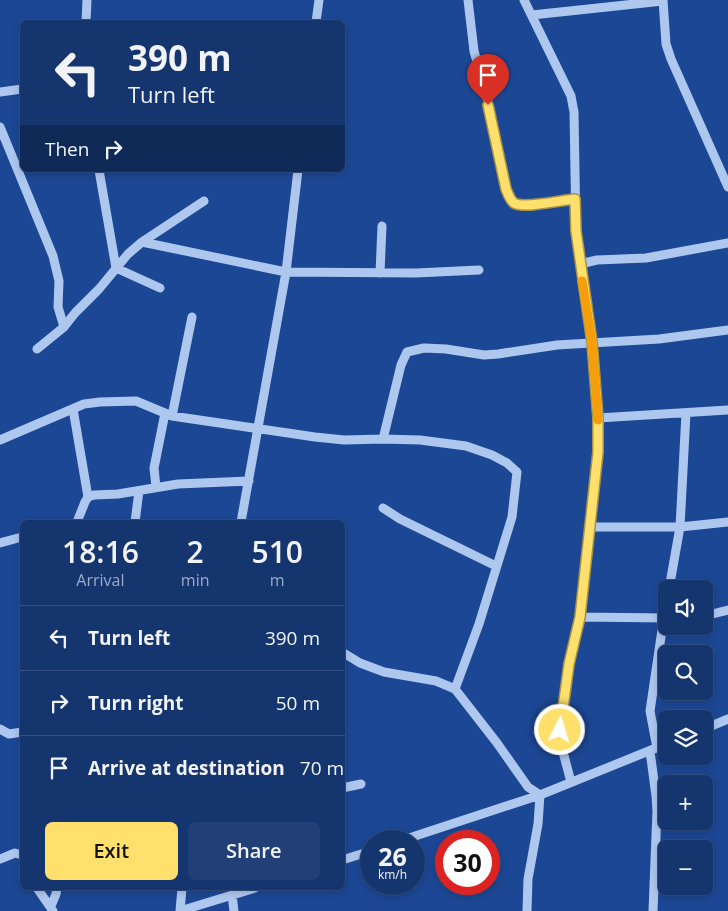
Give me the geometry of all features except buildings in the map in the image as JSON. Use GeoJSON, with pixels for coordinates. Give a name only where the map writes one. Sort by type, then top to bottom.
{"type":"FeatureCollection","features":[{"type":"Feature","properties":{"kind":"street"},"geometry":{"type":"LineString","coordinates":[[86,20],[87,0]]}},
{"type":"Feature","properties":{"kind":"street"},"geometry":{"type":"LineString","coordinates":[[316,20],[319,0]]}},
{"type":"Feature","properties":{"kind":"street"},"geometry":{"type":"LineString","coordinates":[[468,0],[474,51],[509,198],[515,204],[524,205],[575,199]]}},
{"type":"Feature","properties":{"kind":"street"},"geometry":{"type":"LineString","coordinates":[[524,0],[571,96],[574,112],[576,231],[592,342],[598,418],[598,452],[580,617],[569,664],[560,730],[563,752],[571,782]]}},
{"type":"Feature","properties":{"kind":"street"},"geometry":{"type":"LineString","coordinates":[[532,15],[663,1],[666,44],[670,59],[728,187]]}},
{"type":"Feature","properties":{"kind":"street"},"geometry":{"type":"LineString","coordinates":[[0,92],[20,89]]}},
{"type":"Feature","properties":{"kind":"street"},"geometry":{"type":"LineString","coordinates":[[0,127],[53,256],[59,281],[58,307],[64,327]]}},
{"type":"Feature","properties":{"kind":"street"},"geometry":{"type":"LineString","coordinates":[[99,172],[116,268]]}},
{"type":"Feature","properties":{"kind":"street"},"geometry":{"type":"LineString","coordinates":[[241,520],[286,272],[298,172]]}},
{"type":"Feature","properties":{"kind":"street"},"geometry":{"type":"LineString","coordinates":[[37,349],[64,327],[116,268],[142,242],[204,201]]}},
{"type":"Feature","properties":{"kind":"street"},"geometry":{"type":"LineString","coordinates":[[380,273],[382,226]]}},
{"type":"Feature","properties":{"kind":"street"},"geometry":{"type":"LineString","coordinates":[[142,242],[286,272],[416,273],[479,270]]}},
{"type":"Feature","properties":{"kind":"street"},"geometry":{"type":"LineString","coordinates":[[580,264],[597,260],[646,258],[728,243]]}},
{"type":"Feature","properties":{"kind":"street"},"geometry":{"type":"LineString","coordinates":[[116,268],[160,288]]}},
{"type":"Feature","properties":{"kind":"street"},"geometry":{"type":"LineString","coordinates":[[156,488],[154,468],[192,317]]}},
{"type":"Feature","properties":{"kind":"street"},"geometry":{"type":"LineString","coordinates":[[384,439],[401,365],[407,352],[424,348],[446,349],[484,355],[557,345],[659,339],[728,330]]}},
{"type":"Feature","properties":{"kind":"street"},"geometry":{"type":"LineString","coordinates":[[0,440],[84,404],[136,401],[169,414],[258,429],[344,440],[420,440],[466,446],[492,455],[513,467],[517,472],[512,516],[480,624],[455,689]]}},
{"type":"Feature","properties":{"kind":"street"},"geometry":{"type":"LineString","coordinates":[[73,409],[88,497],[78,520]]}},
{"type":"Feature","properties":{"kind":"street"},"geometry":{"type":"LineString","coordinates":[[598,418],[728,410]]}},
{"type":"Feature","properties":{"kind":"street"},"geometry":{"type":"LineString","coordinates":[[671,580],[680,527],[686,413]]}},
{"type":"Feature","properties":{"kind":"street"},"geometry":{"type":"LineString","coordinates":[[88,497],[178,484],[248,481]]}},
{"type":"Feature","properties":{"kind":"street"},"geometry":{"type":"LineString","coordinates":[[135,520],[139,491]]}},
{"type":"Feature","properties":{"kind":"street"},"geometry":{"type":"LineString","coordinates":[[383,508],[400,519],[496,566]]}},
{"type":"Feature","properties":{"kind":"street"},"geometry":{"type":"LineString","coordinates":[[589,527],[680,527],[728,522]]}},
{"type":"Feature","properties":{"kind":"street"},"geometry":{"type":"LineString","coordinates":[[0,543],[20,538]]}},
{"type":"Feature","properties":{"kind":"street"},"geometry":{"type":"LineString","coordinates":[[713,614],[728,610]]}},
{"type":"Feature","properties":{"kind":"street"},"geometry":{"type":"LineString","coordinates":[[580,617],[658,618]]}},
{"type":"Feature","properties":{"kind":"street"},"geometry":{"type":"LineString","coordinates":[[653,911],[657,812],[650,711],[662,635]]}},
{"type":"Feature","properties":{"kind":"street"},"geometry":{"type":"LineString","coordinates":[[345,654],[360,663],[384,672],[436,681],[455,689],[528,786],[540,795]]}},
{"type":"Feature","properties":{"kind":"street"},"geometry":{"type":"LineString","coordinates":[[713,725],[728,719]]}},
{"type":"Feature","properties":{"kind":"street"},"geometry":{"type":"LineString","coordinates":[[0,729],[10,734],[20,732]]}},
{"type":"Feature","properties":{"kind":"street"},"geometry":{"type":"LineString","coordinates":[[425,833],[540,795],[658,747]]}},
{"type":"Feature","properties":{"kind":"street"},"geometry":{"type":"LineString","coordinates":[[345,787],[361,784]]}},
{"type":"Feature","properties":{"kind":"street"},"geometry":{"type":"LineString","coordinates":[[527,911],[528,879],[538,824],[540,795]]}},
{"type":"Feature","properties":{"kind":"street"},"geometry":{"type":"LineString","coordinates":[[0,859],[15,853],[20,854]]}},
{"type":"Feature","properties":{"kind":"street"},"geometry":{"type":"LineString","coordinates":[[345,859],[360,854]]}},
{"type":"Feature","properties":{"kind":"street"},"geometry":{"type":"LineString","coordinates":[[38,890],[52,909]]}},
{"type":"Feature","properties":{"kind":"street"},"geometry":{"type":"LineString","coordinates":[[52,909],[57,890]]}},
{"type":"Feature","properties":{"kind":"street"},"geometry":{"type":"LineString","coordinates":[[182,890],[180,911],[235,892],[234,911]]}},
{"type":"Feature","properties":{"kind":"slow traffic"},"geometry":{"type":"LineString","coordinates":[[582,281],[592,342],[598,420]]}},
{"type":"Feature","properties":{"kind":"route"},"geometry":{"type":"LineString","coordinates":[[488,105],[509,198],[515,204],[524,205],[575,199],[576,231],[592,342],[598,418],[598,452],[580,617],[569,664],[560,730]]}}]}
